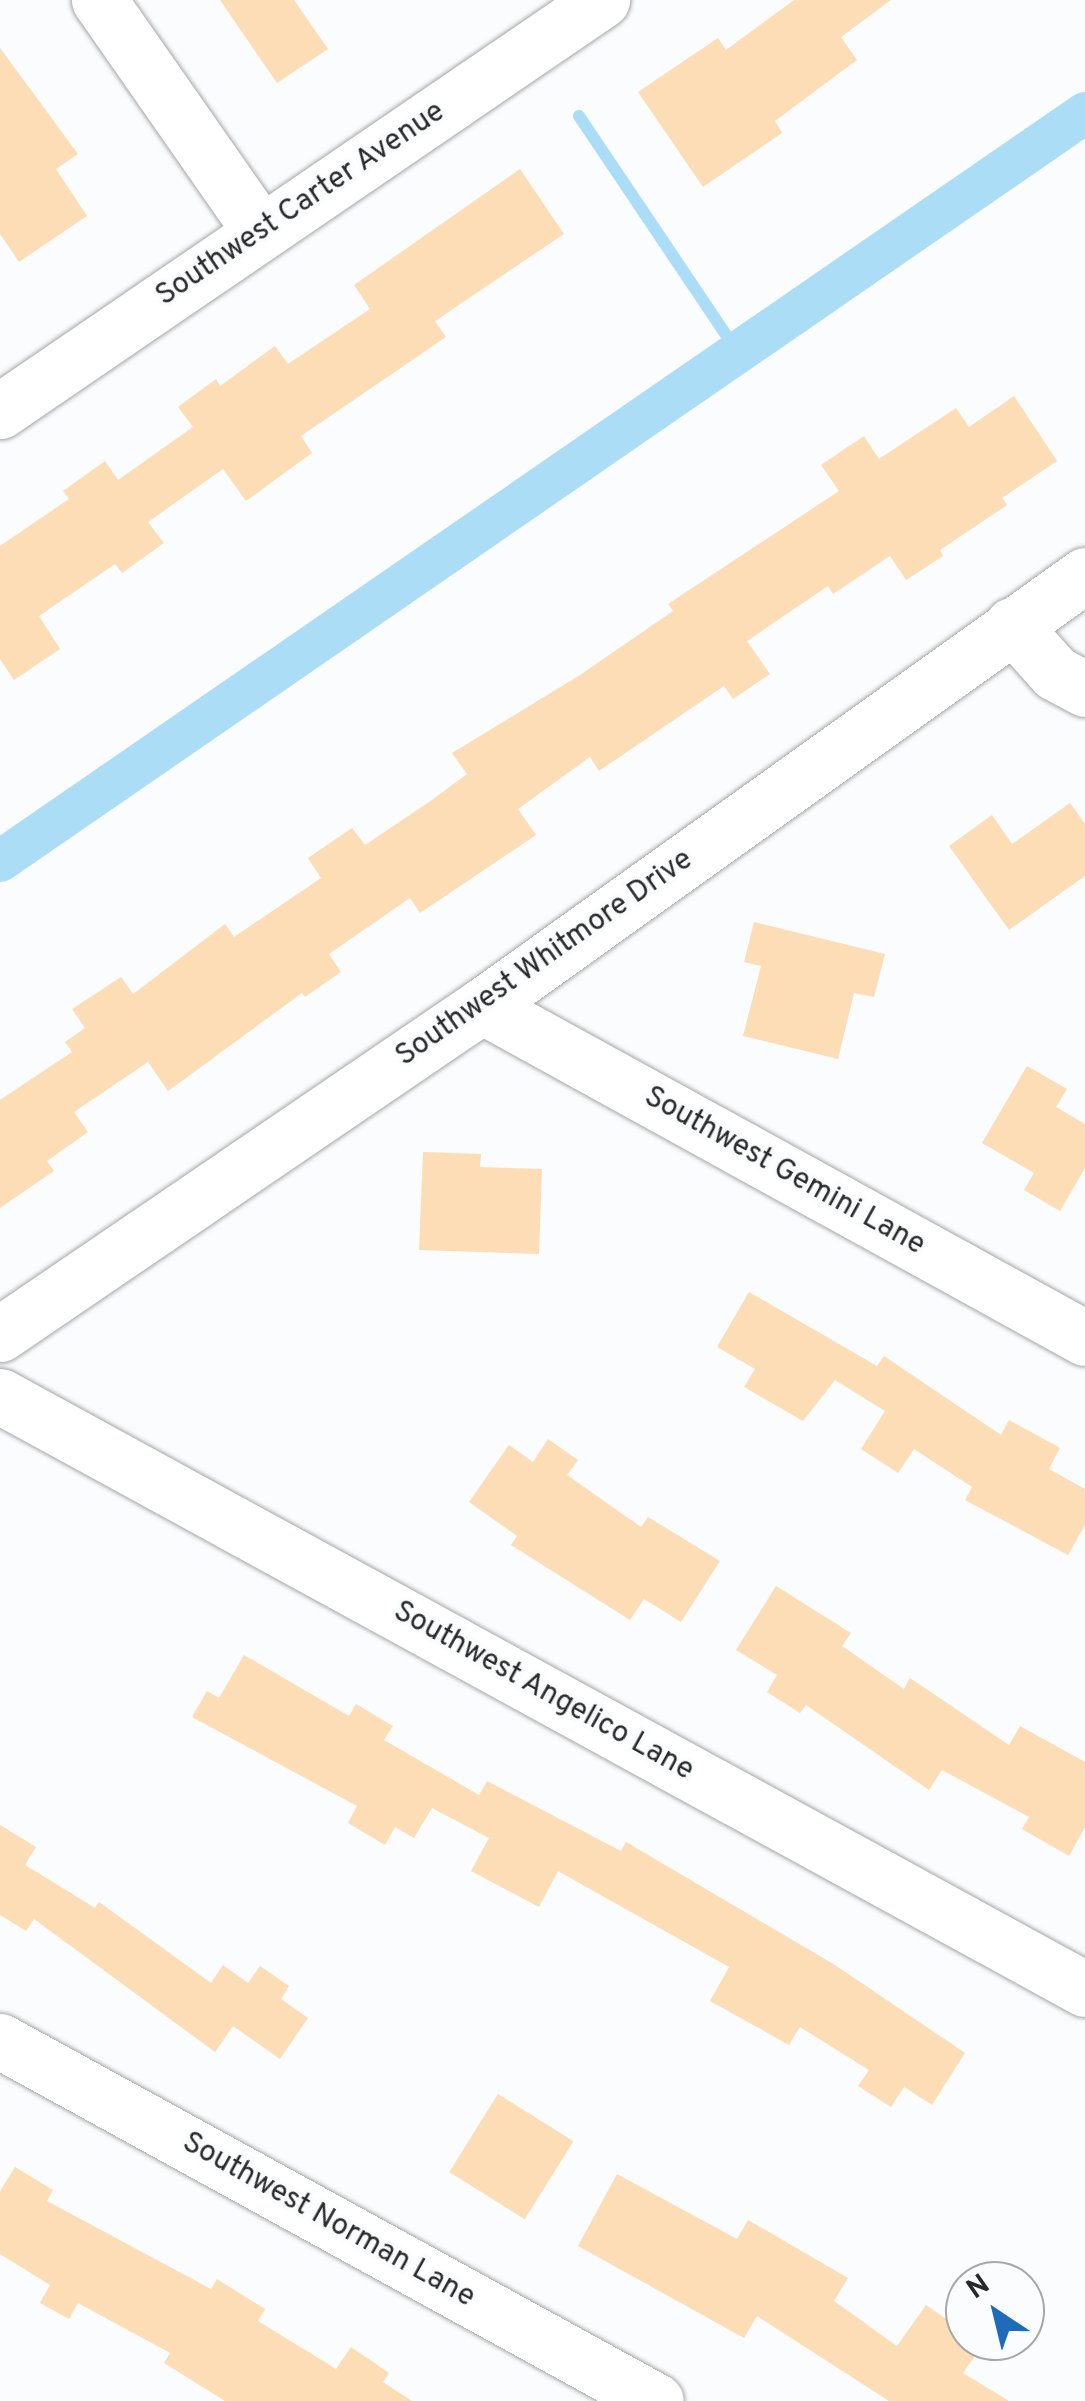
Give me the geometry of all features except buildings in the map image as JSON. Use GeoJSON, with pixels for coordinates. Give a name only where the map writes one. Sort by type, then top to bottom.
{"type":"FeatureCollection","features":[{"type":"Feature","properties":{"kind":"street"},"geometry":{"type":"LineString","coordinates":[[99,0],[261,232]]}},
{"type":"Feature","properties":{"kind":"street","name":"Southwest Carter Avenue"},"geometry":{"type":"LineString","coordinates":[[0,411],[602,0]]}},
{"type":"Feature","properties":{"kind":"street","name":"Southwest Whitmore Drive"},"geometry":{"type":"LineString","coordinates":[[0,1334],[482,1006],[1085,576]]}},
{"type":"Feature","properties":{"kind":"street"},"geometry":{"type":"LineString","coordinates":[[1012,626],[1055,673],[1085,689]]}},
{"type":"Feature","properties":{"kind":"street","name":"Southwest Gemini Lane"},"geometry":{"type":"LineString","coordinates":[[482,1006],[1085,1338]]}},
{"type":"Feature","properties":{"kind":"street","name":"Southwest Angelico Lane"},"geometry":{"type":"LineString","coordinates":[[0,1396],[1085,1989]]}},
{"type":"Feature","properties":{"kind":"street","name":"Southwest Norman Lane"},"geometry":{"type":"LineString","coordinates":[[0,2041],[656,2401]]}},
{"type":"Feature","properties":{"kind":"waterway"},"geometry":{"type":"LineString","coordinates":[[0,861],[1085,113]]}},
{"type":"Feature","properties":{"kind":"waterway"},"geometry":{"type":"LineString","coordinates":[[579,116],[738,353]]}}]}
